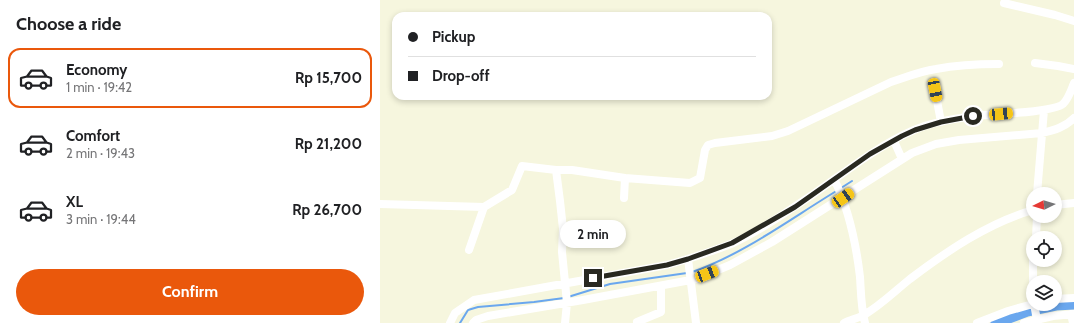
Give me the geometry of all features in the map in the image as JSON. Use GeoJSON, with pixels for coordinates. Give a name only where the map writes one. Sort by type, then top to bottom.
{"type":"FeatureCollection","features":[{"type":"Feature","properties":{"kind":"street"},"geometry":{"type":"LineString","coordinates":[[1004,3],[1074,21]]}},
{"type":"Feature","properties":{"kind":"street"},"geometry":{"type":"LineString","coordinates":[[380,204],[484,207],[512,190],[522,166],[556,170],[572,170],[626,178],[690,183],[700,178],[708,145],[772,136],[788,131],[891,82],[909,76],[935,69],[966,64],[999,64]]}},
{"type":"Feature","properties":{"kind":"street"},"geometry":{"type":"LineString","coordinates":[[1035,64],[1074,69]]}},
{"type":"Feature","properties":{"kind":"street"},"geometry":{"type":"LineString","coordinates":[[450,323],[455,313],[474,300],[565,286],[688,261],[732,243],[758,229],[835,181],[870,154],[915,130],[941,122],[973,116],[1044,114],[1063,104],[1070,95],[1074,82]]}},
{"type":"Feature","properties":{"kind":"street"},"geometry":{"type":"LineString","coordinates":[[935,90],[941,122]]}},
{"type":"Feature","properties":{"kind":"street"},"geometry":{"type":"LineString","coordinates":[[1037,187],[1044,114]]}},
{"type":"Feature","properties":{"kind":"street"},"geometry":{"type":"LineString","coordinates":[[473,323],[476,320],[488,316],[661,286],[730,265],[772,242],[912,153],[936,144],[959,140],[1055,130],[1067,125],[1074,118]]}},
{"type":"Feature","properties":{"kind":"street"},"geometry":{"type":"LineString","coordinates":[[894,141],[902,159]]}},
{"type":"Feature","properties":{"kind":"street"},"geometry":{"type":"LineString","coordinates":[[556,170],[563,233],[562,247],[566,302],[565,323]]}},
{"type":"Feature","properties":{"kind":"street"},"geometry":{"type":"LineString","coordinates":[[624,198],[626,178]]}},
{"type":"Feature","properties":{"kind":"street"},"geometry":{"type":"LineString","coordinates":[[835,181],[848,211],[857,254],[864,319]]}},
{"type":"Feature","properties":{"kind":"street"},"geometry":{"type":"LineString","coordinates":[[1062,204],[1074,203]]}},
{"type":"Feature","properties":{"kind":"street"},"geometry":{"type":"LineString","coordinates":[[469,250],[484,207]]}},
{"type":"Feature","properties":{"kind":"street"},"geometry":{"type":"LineString","coordinates":[[844,323],[864,319],[911,279],[982,230],[1026,212]]}},
{"type":"Feature","properties":{"kind":"street"},"geometry":{"type":"LineString","coordinates":[[688,261],[696,323]]}},
{"type":"Feature","properties":{"kind":"street"},"geometry":{"type":"LineString","coordinates":[[637,322],[661,312],[661,286]]}},
{"type":"Feature","properties":{"kind":"street"},"geometry":{"type":"LineString","coordinates":[[1062,299],[1074,298]]}},
{"type":"Feature","properties":{"kind":"street"},"geometry":{"type":"LineString","coordinates":[[977,323],[1026,306]]}},
{"type":"Feature","properties":{"kind":"street"},"geometry":{"type":"LineString","coordinates":[[1034,311],[1036,318]]}},
{"type":"Feature","properties":{"kind":"street"},"geometry":{"type":"LineString","coordinates":[[1024,323],[1036,318],[1073,314],[1073,323]]}},
{"type":"Feature","properties":{"kind":"waterway"},"geometry":{"type":"LineString","coordinates":[[841,188],[852,181]]}},
{"type":"Feature","properties":{"kind":"waterway"},"geometry":{"type":"LineString","coordinates":[[692,272],[730,256],[748,246],[838,190]]}},
{"type":"Feature","properties":{"kind":"waterway"},"geometry":{"type":"LineString","coordinates":[[568,297],[610,284],[687,273]]}},
{"type":"Feature","properties":{"kind":"waterway"},"geometry":{"type":"LineString","coordinates":[[460,323],[468,310],[478,307],[564,298]]}},
{"type":"Feature","properties":{"kind":"waterway"},"geometry":{"type":"LineString","coordinates":[[996,323],[1027,311],[1056,305],[1074,304]]}},
{"type":"Feature","properties":{"kind":"route"},"geometry":{"type":"LineString","coordinates":[[593,278],[667,265],[732,243],[795,207],[870,154],[902,136],[915,130],[941,122],[973,116]]}}]}
